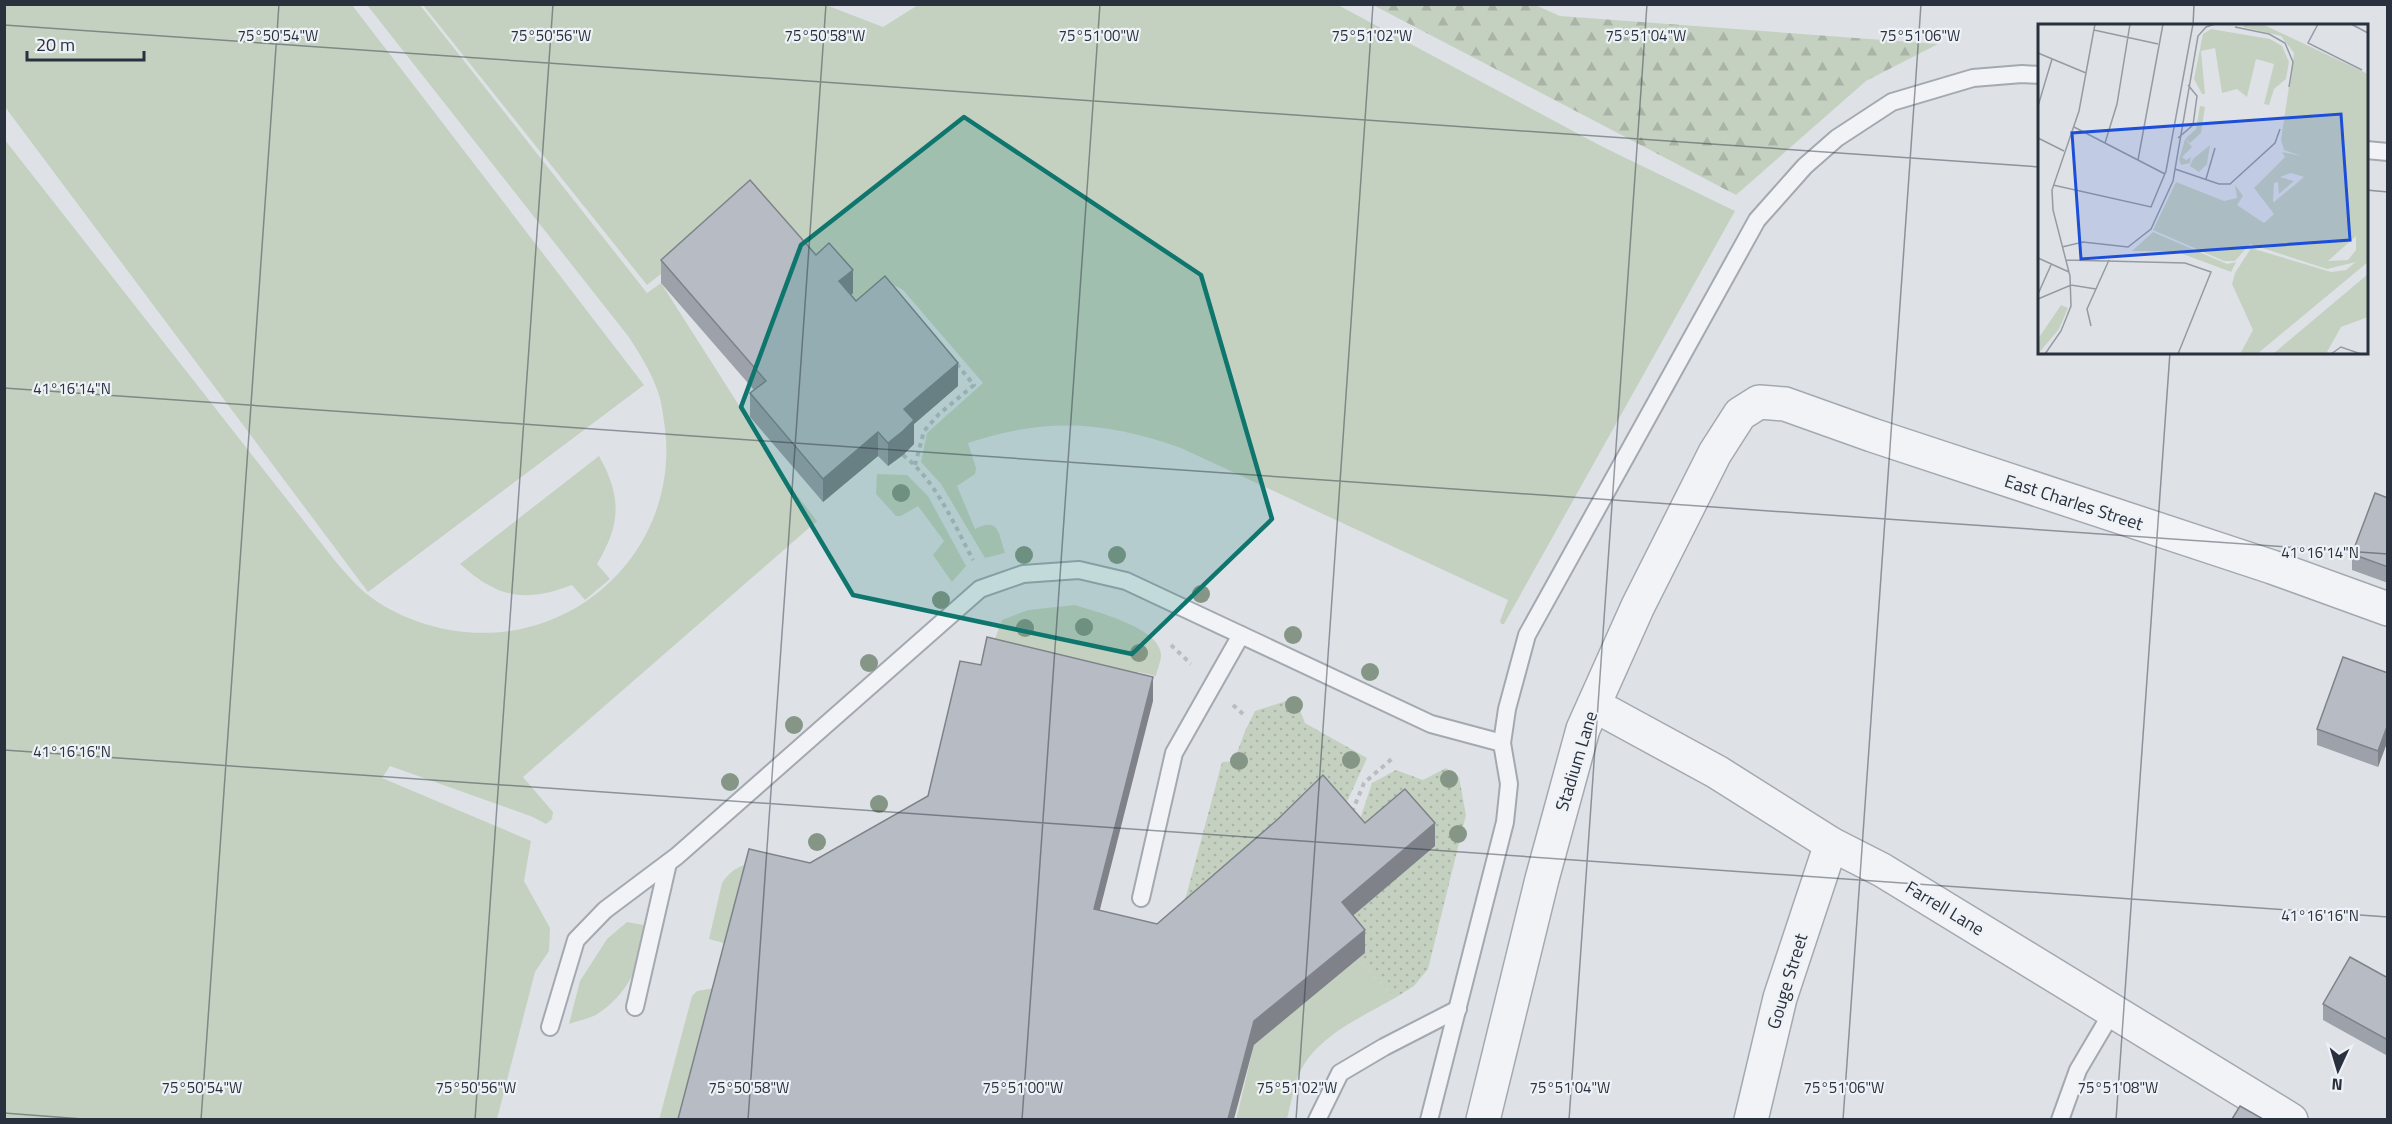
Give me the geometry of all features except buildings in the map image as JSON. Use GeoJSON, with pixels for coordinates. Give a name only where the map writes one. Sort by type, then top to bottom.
{"type":"FeatureCollection","features":[{"type":"Feature","properties":{"kind":"street","name":"East Charles Street"},"geometry":{"type":"LineString","coordinates":[[1759,402],[1785,404],[2272,567],[2388,609]]}},
{"type":"Feature","properties":{"kind":"street","name":"Stadium Lane"},"geometry":{"type":"LineString","coordinates":[[1483,1119],[1542,879],[1583,729],[1638,606],[1715,453],[1740,414],[1759,402]]}},
{"type":"Feature","properties":{"kind":"street","name":"Farrell Lane"},"geometry":{"type":"LineString","coordinates":[[1594,705],[1717,772],[1831,844],[1882,870],[2291,1119]]}},
{"type":"Feature","properties":{"kind":"street","name":"Gouge Street"},"geometry":{"type":"LineString","coordinates":[[1751,1119],[1780,998],[1831,844]]}},
{"type":"Feature","properties":{"kind":"lane"},"geometry":{"type":"LineString","coordinates":[[1429,1119],[1505,822],[1509,784],[1502,743],[1507,709],[1527,635],[1757,220],[1805,166],[1837,138],[1892,102],[1973,78],[2038,75]]}},
{"type":"Feature","properties":{"kind":"lane"},"geometry":{"type":"LineString","coordinates":[[2368,150],[2388,152]]}},
{"type":"Feature","properties":{"kind":"lane"},"geometry":{"type":"LineString","coordinates":[[550,1028],[576,940],[605,910],[668,863],[980,589],[1023,574],[1079,570],[1126,581],[1431,724],[1502,743]]}},
{"type":"Feature","properties":{"kind":"lane"},"geometry":{"type":"LineString","coordinates":[[1141,898],[1174,753],[1241,635]]}},
{"type":"Feature","properties":{"kind":"lane"},"geometry":{"type":"LineString","coordinates":[[635,1007],[668,863]]}},
{"type":"Feature","properties":{"kind":"lane"},"geometry":{"type":"LineString","coordinates":[[1317,1119],[1340,1073],[1384,1047],[1458,1009]]}},
{"type":"Feature","properties":{"kind":"lane"},"geometry":{"type":"LineString","coordinates":[[2060,1119],[2078,1070],[2114,1010]]}},
{"type":"Feature","properties":{"kind":"path"},"geometry":{"type":"LineString","coordinates":[[915,465],[924,431],[939,414],[974,385],[952,358]]}},
{"type":"Feature","properties":{"kind":"path"},"geometry":{"type":"LineString","coordinates":[[903,455],[915,465],[947,510],[986,587]]}},
{"type":"Feature","properties":{"kind":"path"},"geometry":{"type":"LineString","coordinates":[[1351,815],[1364,783],[1395,757]]}},
{"type":"Feature","properties":{"kind":"highlighted area"},"geometry":{"type":"Polygon","coordinates":[[[964,117],[1201,275],[1272,519],[1132,654],[853,595],[741,407],[801,245],[964,117]]]}},
{"type":"Feature","properties":{"kind":"green space"},"geometry":{"type":"Polygon","coordinates":[[[5,4],[352,5],[644,385],[368,592],[5,107],[5,4]]]}},
{"type":"Feature","properties":{"kind":"green space"},"geometry":{"type":"Polygon","coordinates":[[[367,5],[420,5],[647,293],[661,283],[793,490],[817,521],[523,777],[553,812],[552,819],[546,824],[533,817],[390,766],[382,778],[531,841],[524,881],[550,928],[549,951],[535,972],[497,1119],[5,1119],[5,140],[336,562],[364,591],[390,609],[427,625],[465,632],[508,631],[548,621],[583,603],[614,578],[639,547],[656,511],[665,471],[665,428],[659,396],[645,363],[628,336],[367,5]]]}},
{"type":"Feature","properties":{"kind":"green space"},"geometry":{"type":"Polygon","coordinates":[[[423,5],[826,5],[883,27],[918,5],[1338,5],[1603,147],[1735,211],[1504,624],[1500,621],[1508,600],[1181,448],[1126,432],[1101,428],[1049,426],[1023,429],[968,443],[976,468],[975,474],[957,486],[975,529],[994,526],[999,533],[1005,553],[985,558],[941,484],[921,462],[927,433],[983,383],[903,290],[896,286],[884,285],[874,290],[859,304],[850,296],[852,293],[750,204],[647,285],[423,5]]]}},
{"type":"Feature","properties":{"kind":"green space"},"geometry":{"type":"Polygon","coordinates":[[[1373,5],[1535,5],[1560,16],[1938,44],[1866,81],[1736,195],[1373,5]]]}},
{"type":"Feature","properties":{"kind":"green space"},"geometry":{"type":"Polygon","coordinates":[[[599,456],[607,471],[615,498],[616,510],[611,536],[597,564],[610,579],[585,600],[572,585],[540,594],[512,594],[487,584],[460,564],[599,456]]]}},
{"type":"Feature","properties":{"kind":"green space"},"geometry":{"type":"Polygon","coordinates":[[[877,474],[907,475],[928,496],[966,566],[952,582],[933,555],[944,541],[918,506],[901,516],[896,516],[876,494],[877,474]]]}},
{"type":"Feature","properties":{"kind":"green space"},"geometry":{"type":"Polygon","coordinates":[[[1075,605],[1111,616],[1138,628],[1149,636],[1157,644],[1161,653],[1156,676],[1138,672],[1131,695],[987,660],[1002,620],[1028,610],[1075,605]]]}},
{"type":"Feature","properties":{"kind":"green space"},"geometry":{"type":"Polygon","coordinates":[[[1295,698],[1305,723],[1367,758],[1340,817],[1178,926],[1222,762],[1234,761],[1255,711],[1295,698]]]}},
{"type":"Feature","properties":{"kind":"green space"},"geometry":{"type":"Polygon","coordinates":[[[1446,768],[1459,777],[1466,815],[1428,969],[1414,986],[1395,998],[1357,959],[1342,925],[1355,834],[1372,783],[1396,770],[1423,780],[1446,768]]]}},
{"type":"Feature","properties":{"kind":"green space"},"geometry":{"type":"Polygon","coordinates":[[[760,862],[727,944],[709,939],[722,883],[738,868],[760,862]]]}},
{"type":"Feature","properties":{"kind":"green space"},"geometry":{"type":"Polygon","coordinates":[[[627,922],[643,925],[648,933],[636,969],[624,989],[607,1007],[590,1018],[569,1024],[580,981],[607,939],[627,922]]]}},
{"type":"Feature","properties":{"kind":"green space"},"geometry":{"type":"Polygon","coordinates":[[[1357,959],[1395,998],[1338,1031],[1314,1052],[1297,1079],[1287,1119],[1236,1120],[1254,1045],[1357,959]]]}},
{"type":"Feature","properties":{"kind":"green space"},"geometry":{"type":"Polygon","coordinates":[[[715,988],[681,1119],[659,1120],[692,996],[697,991],[715,988]]]}}]}
